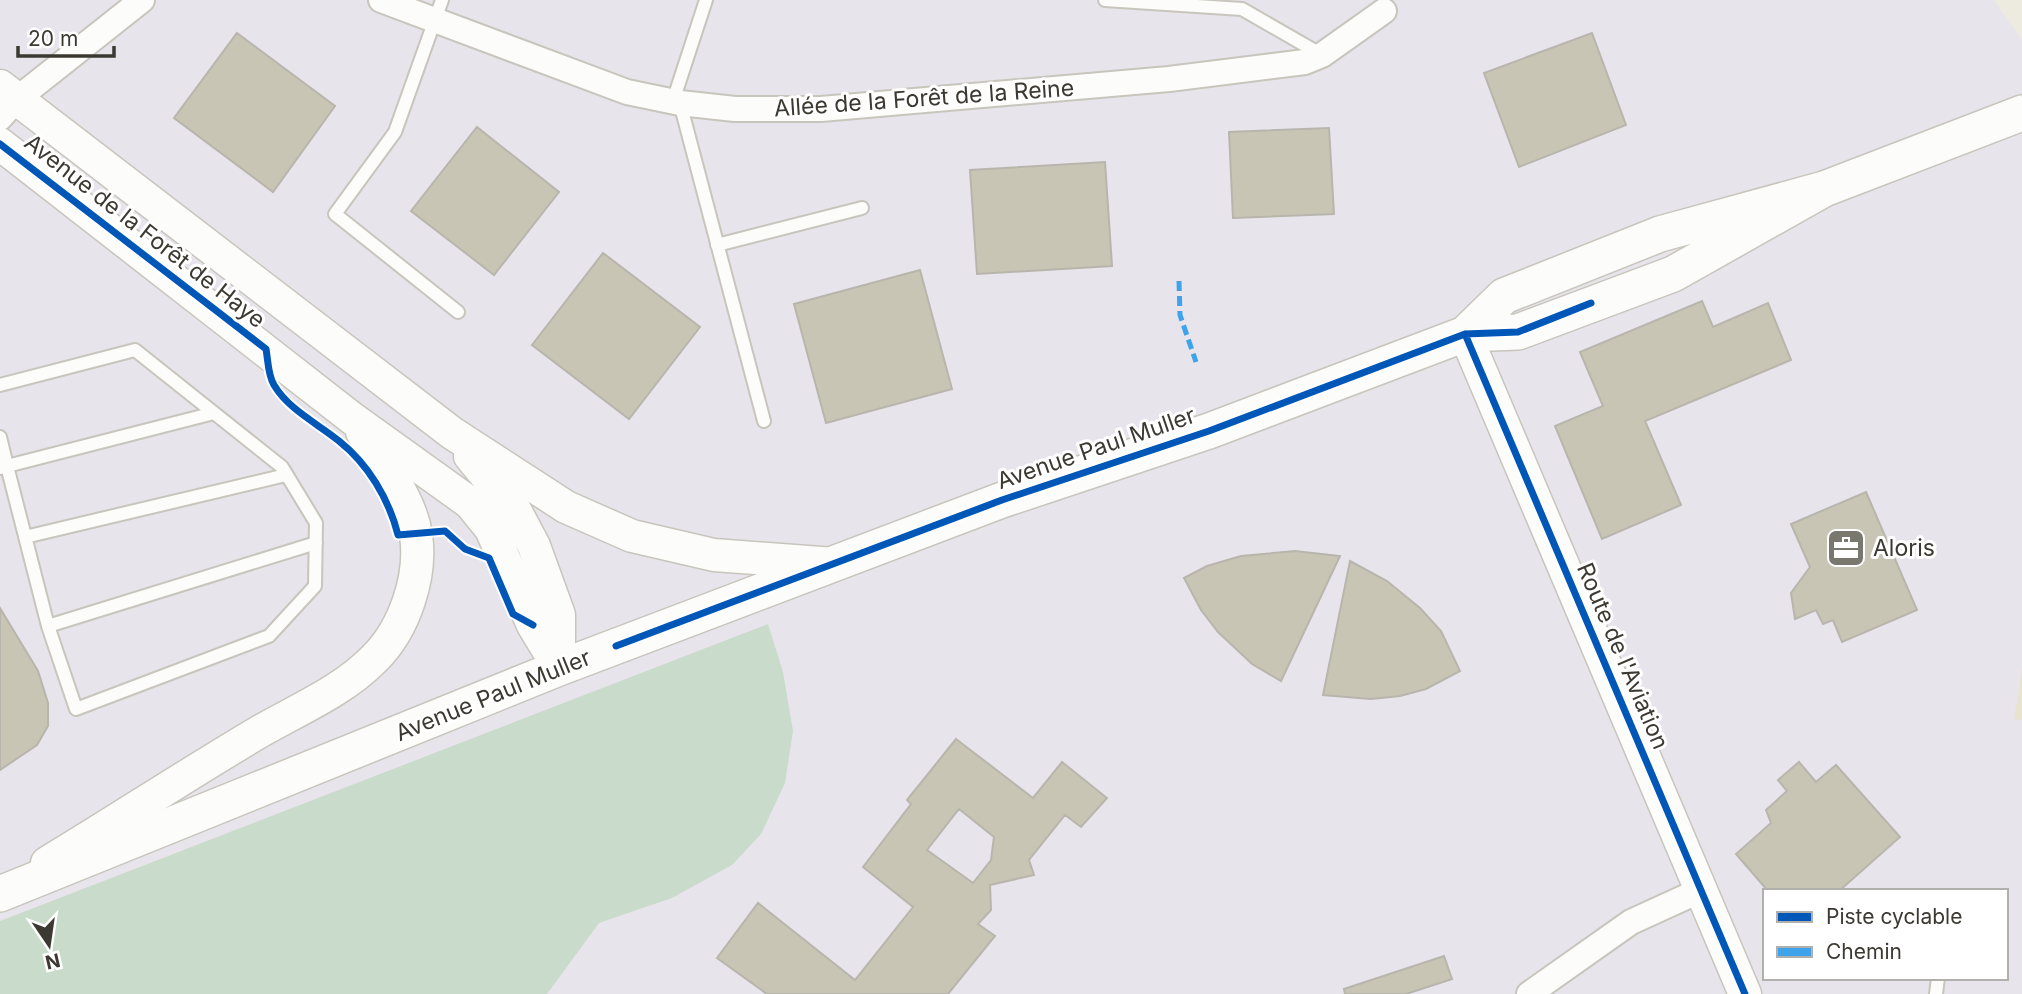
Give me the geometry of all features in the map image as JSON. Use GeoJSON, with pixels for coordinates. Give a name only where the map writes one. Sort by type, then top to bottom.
{"type":"FeatureCollection","features":[{"type":"Feature","properties":{"kind":"main road","name":"Avenue Paul Muller"},"geometry":{"type":"LineString","coordinates":[[0,893],[559,668],[1002,500],[1209,431],[1465,334],[1518,331],[1672,274],[1824,189],[2022,113]]}},
{"type":"Feature","properties":{"kind":"street"},"geometry":{"type":"LineString","coordinates":[[5,101],[142,0]]}},
{"type":"Feature","properties":{"kind":"street","name":"Allée de la Forêt de la Reine"},"geometry":{"type":"LineString","coordinates":[[381,0],[439,10],[628,92],[677,102],[736,109],[821,109],[1169,79],[1305,62],[1322,55],[1384,10]]}},
{"type":"Feature","properties":{"kind":"street","name":"Avenue de la Forêt de Haye"},"geometry":{"type":"LineString","coordinates":[[5,101],[452,433],[566,507],[632,536],[714,555],[834,564]]}},
{"type":"Feature","properties":{"kind":"street","name":"Avenue de la Forêt de Haye"},"geometry":{"type":"LineString","coordinates":[[0,144],[353,419],[470,503],[491,529],[533,625],[559,668]]}},
{"type":"Feature","properties":{"kind":"street","name":"Route de l'Aviation"},"geometry":{"type":"LineString","coordinates":[[1465,334],[1745,994]]}},
{"type":"Feature","properties":{"kind":"street","name":"Avenue de la Forêt de Haye"},"geometry":{"type":"LineString","coordinates":[[0,893],[259,732],[342,686],[377,657],[395,631],[412,589],[417,558],[416,533],[400,493],[353,419]]}},
{"type":"Feature","properties":{"kind":"street","name":"Avenue de la Forêt de Haye"},"geometry":{"type":"LineString","coordinates":[[452,433],[516,512],[534,546],[559,615],[559,668]]}},
{"type":"Feature","properties":{"kind":"street"},"geometry":{"type":"LineString","coordinates":[[1529,994],[1631,922],[1701,890]]}},
{"type":"Feature","properties":{"kind":"lane"},"geometry":{"type":"LineString","coordinates":[[706,0],[677,102],[764,421]]}},
{"type":"Feature","properties":{"kind":"lane"},"geometry":{"type":"LineString","coordinates":[[1105,0],[1242,9],[1322,55]]}},
{"type":"Feature","properties":{"kind":"lane"},"geometry":{"type":"LineString","coordinates":[[439,10],[395,132],[335,214],[458,312]]}},
{"type":"Feature","properties":{"kind":"lane"},"geometry":{"type":"LineString","coordinates":[[717,245],[862,208]]}},
{"type":"Feature","properties":{"kind":"lane"},"geometry":{"type":"LineString","coordinates":[[0,384],[135,350],[282,467],[316,523],[314,586],[269,636],[76,709],[48,626],[4,467],[0,437]]}},
{"type":"Feature","properties":{"kind":"lane"},"geometry":{"type":"LineString","coordinates":[[4,467],[214,413]]}},
{"type":"Feature","properties":{"kind":"lane"},"geometry":{"type":"LineString","coordinates":[[25,537],[286,475]]}},
{"type":"Feature","properties":{"kind":"lane"},"geometry":{"type":"LineString","coordinates":[[48,626],[316,543]]}},
{"type":"Feature","properties":{"kind":"shaded area"},"geometry":{"type":"Polygon","coordinates":[[[0,0],[1994,0],[2022,40],[2022,994],[547,994],[599,923],[672,898],[768,625],[0,921],[0,0]]]}},
{"type":"Feature","properties":{"kind":"shaded area"},"geometry":{"type":"Polygon","coordinates":[[[2022,668],[2022,720],[2014,719],[2022,668]]]}},
{"type":"Feature","properties":{"kind":"green space"},"geometry":{"type":"Polygon","coordinates":[[[768,624],[783,672],[793,731],[785,783],[761,834],[732,865],[672,898],[599,923],[547,994],[0,994],[0,921],[768,624]]]}},
{"type":"Feature","properties":{"kind":"building"},"geometry":{"type":"Polygon","coordinates":[[[237,33],[335,106],[273,192],[174,118],[237,33]]]}},
{"type":"Feature","properties":{"kind":"building"},"geometry":{"type":"Polygon","coordinates":[[[1592,33],[1626,125],[1519,167],[1484,73],[1592,33]]]}},
{"type":"Feature","properties":{"kind":"building"},"geometry":{"type":"Polygon","coordinates":[[[477,127],[559,192],[494,275],[411,211],[477,127]]]}},
{"type":"Feature","properties":{"kind":"building"},"geometry":{"type":"Polygon","coordinates":[[[1329,128],[1334,214],[1233,218],[1229,132],[1329,128]]]}},
{"type":"Feature","properties":{"kind":"building"},"geometry":{"type":"Polygon","coordinates":[[[1105,162],[1112,266],[977,274],[970,170],[1105,162]]]}},
{"type":"Feature","properties":{"kind":"building"},"geometry":{"type":"Polygon","coordinates":[[[603,253],[700,327],[629,419],[532,345],[603,253]]]}},
{"type":"Feature","properties":{"kind":"building"},"geometry":{"type":"Polygon","coordinates":[[[920,270],[952,389],[826,423],[794,304],[920,270]]]}},
{"type":"Feature","properties":{"kind":"building"},"geometry":{"type":"Polygon","coordinates":[[[1702,301],[1713,327],[1768,303],[1791,360],[1645,421],[1681,505],[1602,539],[1555,426],[1603,406],[1580,352],[1702,301]]]}},
{"type":"Feature","properties":{"kind":"building","name":"Aloris"},"geometry":{"type":"Polygon","coordinates":[[[1866,492],[1917,610],[1842,642],[1833,620],[1823,624],[1816,610],[1795,619],[1791,593],[1810,567],[1791,524],[1866,492]]]}},
{"type":"Feature","properties":{"kind":"building"},"geometry":{"type":"Polygon","coordinates":[[[1295,551],[1340,556],[1281,681],[1252,664],[1218,632],[1201,610],[1184,578],[1207,566],[1241,556],[1295,551]]]}},
{"type":"Feature","properties":{"kind":"building"},"geometry":{"type":"Polygon","coordinates":[[[1350,561],[1387,581],[1420,608],[1441,631],[1460,671],[1426,689],[1400,696],[1371,699],[1323,695],[1350,561]]]}},
{"type":"Feature","properties":{"kind":"building"},"geometry":{"type":"Polygon","coordinates":[[[0,608],[38,671],[48,703],[48,726],[37,745],[0,770],[0,608]]]}},
{"type":"Feature","properties":{"kind":"building"},"geometry":{"type":"Polygon","coordinates":[[[956,739],[1033,798],[1062,762],[1107,798],[1081,827],[1065,815],[1029,860],[1034,875],[990,885],[991,910],[978,924],[995,936],[948,994],[767,994],[717,958],[758,903],[855,980],[913,907],[863,867],[911,804],[907,800],[956,739]],[[959,809],[927,850],[973,883],[991,860],[994,837],[959,809]]]}},
{"type":"Feature","properties":{"kind":"building"},"geometry":{"type":"Polygon","coordinates":[[[1799,762],[1816,782],[1836,765],[1900,837],[1841,889],[1766,889],[1736,854],[1771,823],[1766,810],[1787,791],[1778,780],[1799,762]]]}},
{"type":"Feature","properties":{"kind":"building"},"geometry":{"type":"Polygon","coordinates":[[[1444,956],[1452,979],[1406,994],[1345,994],[1344,989],[1444,956]]]}},
{"type":"Feature","properties":{"kind":"marked path"},"geometry":{"type":"LineString","coordinates":[[1179,281],[1180,315],[1196,362]]}},
{"type":"Feature","properties":{"kind":"cycle path"},"geometry":{"type":"LineString","coordinates":[[0,144],[266,349],[270,377],[280,394],[359,460],[383,496],[398,535],[445,531],[465,549],[489,558],[513,614],[533,625]]}},
{"type":"Feature","properties":{"kind":"cycle path"},"geometry":{"type":"LineString","coordinates":[[616,646],[1002,500],[1209,431],[1465,334],[1518,332],[1591,303]]}},
{"type":"Feature","properties":{"kind":"cycle path"},"geometry":{"type":"LineString","coordinates":[[1465,334],[1745,994]]}},
{"type":"Feature","properties":{"kind":"place","name":"Aloris"},"geometry":{"type":"Point","coordinates":[1846,548]}}]}
